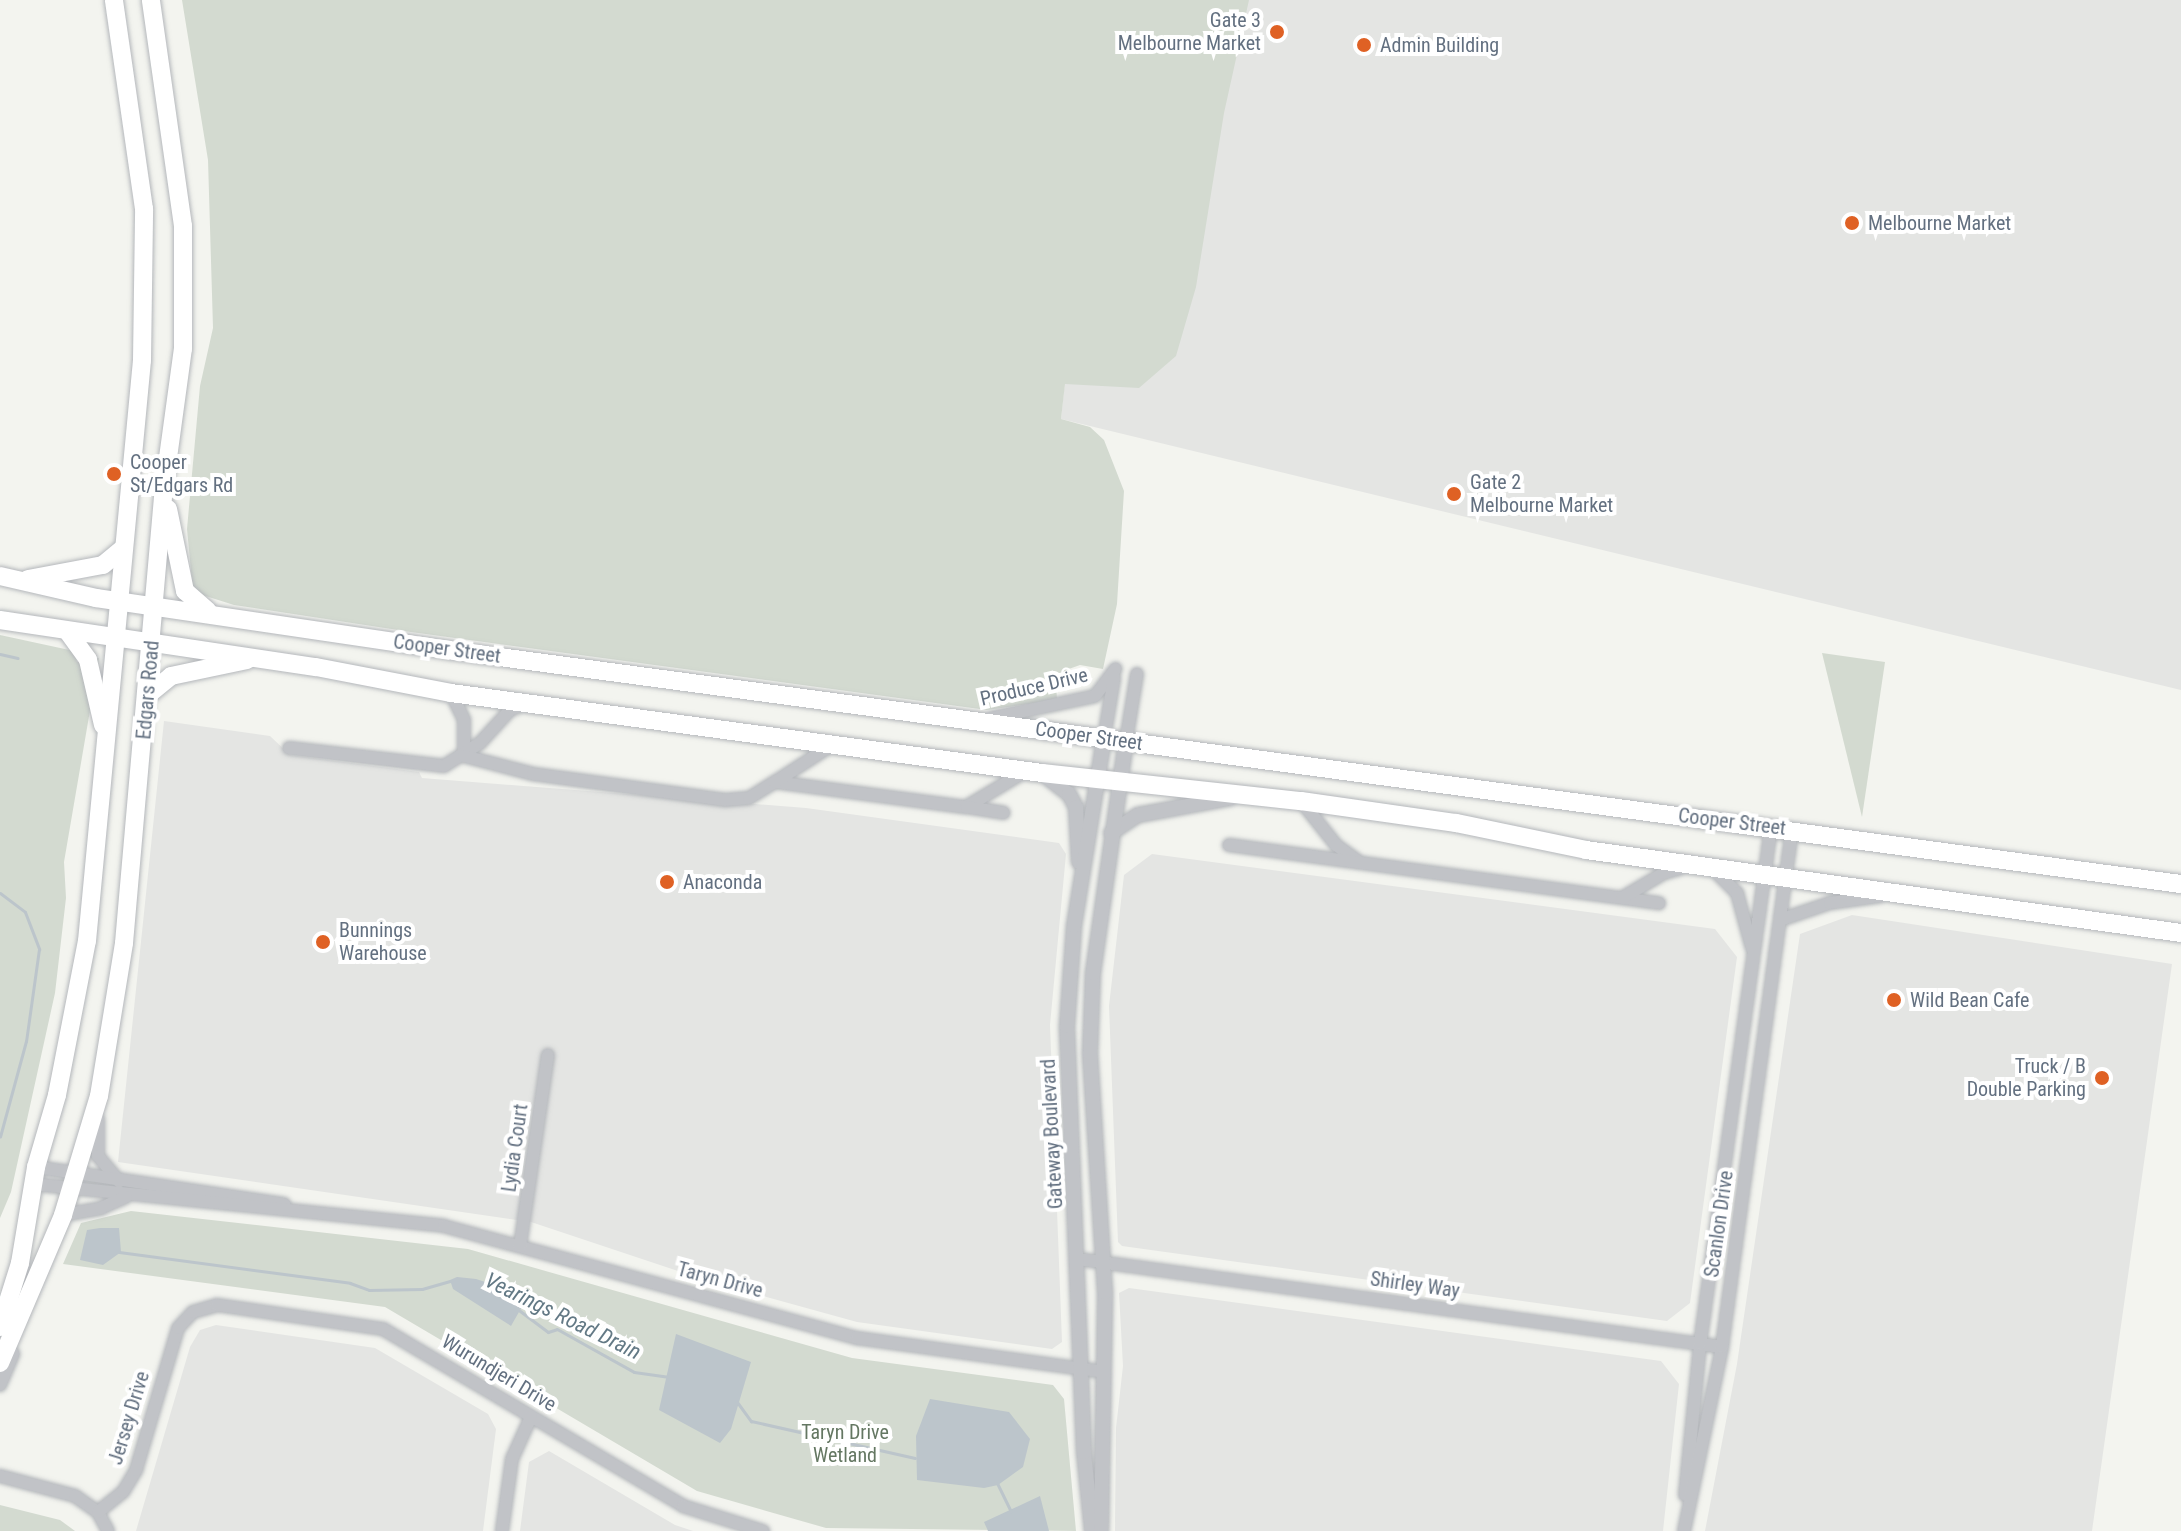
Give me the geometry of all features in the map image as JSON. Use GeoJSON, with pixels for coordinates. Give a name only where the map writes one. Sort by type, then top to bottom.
{"type":"FeatureCollection","features":[{"type":"Feature","properties":{"kind":"main road","name":"Edgars Road"},"geometry":{"type":"LineString","coordinates":[[0,1327],[20,1263],[34,1176],[57,1095],[87,941],[142,360],[145,241],[114,0]]}},
{"type":"Feature","properties":{"kind":"main road","name":"Edgars Road"},"geometry":{"type":"LineString","coordinates":[[0,1363],[63,1215],[99,1096],[117,1006],[149,694],[164,487],[183,349],[185,258],[151,0]]}},
{"type":"Feature","properties":{"kind":"main road"},"geometry":{"type":"LineString","coordinates":[[164,487],[185,591],[210,613]]}},
{"type":"Feature","properties":{"kind":"main road"},"geometry":{"type":"LineString","coordinates":[[8,578],[103,565],[123,548]]}},
{"type":"Feature","properties":{"kind":"main road","name":"Cooper Street"},"geometry":{"type":"LineString","coordinates":[[8,578],[117,602],[154,604],[1104,738],[2181,884]]}},
{"type":"Feature","properties":{"kind":"main road","name":"Cooper Street"},"geometry":{"type":"LineString","coordinates":[[0,620],[114,640],[153,642],[258,658],[525,704],[1034,772],[1098,779],[1119,778],[1301,801],[1711,868],[2181,933]]}},
{"type":"Feature","properties":{"kind":"main road"},"geometry":{"type":"LineString","coordinates":[[68,632],[88,660],[106,736]]}},
{"type":"Feature","properties":{"kind":"main road"},"geometry":{"type":"LineString","coordinates":[[149,694],[171,676],[258,658]]}},
{"type":"Feature","properties":{"kind":"street","name":"Produce Drive"},"geometry":{"type":"LineString","coordinates":[[974,720],[1095,696],[1115,669],[1104,738]]}},
{"type":"Feature","properties":{"kind":"street"},"geometry":{"type":"LineString","coordinates":[[1126,741],[1137,674]]}},
{"type":"Feature","properties":{"kind":"street"},"geometry":{"type":"LineString","coordinates":[[451,693],[464,720],[464,756]]}},
{"type":"Feature","properties":{"kind":"street"},"geometry":{"type":"LineString","coordinates":[[289,748],[435,767],[464,756],[499,719],[525,704]]}},
{"type":"Feature","properties":{"kind":"street","name":"Gateway Boulevard"},"geometry":{"type":"LineString","coordinates":[[1092,1531],[1081,1369],[1068,1055],[1068,978],[1104,738]]}},
{"type":"Feature","properties":{"kind":"street","name":"Gateway Boulevard"},"geometry":{"type":"LineString","coordinates":[[1101,1531],[1103,1261],[1090,1053],[1093,973],[1126,741]]}},
{"type":"Feature","properties":{"kind":"street"},"geometry":{"type":"LineString","coordinates":[[464,756],[523,772],[725,800],[749,798],[835,744]]}},
{"type":"Feature","properties":{"kind":"street"},"geometry":{"type":"LineString","coordinates":[[966,807],[1034,772],[1069,794],[1076,807],[1079,890]]}},
{"type":"Feature","properties":{"kind":"street"},"geometry":{"type":"LineString","coordinates":[[775,782],[1004,813]]}},
{"type":"Feature","properties":{"kind":"street"},"geometry":{"type":"LineString","coordinates":[[1111,833],[1138,815],[1251,795]]}},
{"type":"Feature","properties":{"kind":"street"},"geometry":{"type":"LineString","coordinates":[[1301,801],[1336,845],[1364,862]]}},
{"type":"Feature","properties":{"kind":"street","name":"Scanlon Drive"},"geometry":{"type":"LineString","coordinates":[[1683,1531],[1700,1344],[1771,828]]}},
{"type":"Feature","properties":{"kind":"street","name":"Scanlon Drive"},"geometry":{"type":"LineString","coordinates":[[1683,1531],[1722,1347],[1792,830]]}},
{"type":"Feature","properties":{"kind":"street"},"geometry":{"type":"LineString","coordinates":[[1229,845],[1659,903]]}},
{"type":"Feature","properties":{"kind":"street"},"geometry":{"type":"LineString","coordinates":[[1622,898],[1664,873],[1692,865]]}},
{"type":"Feature","properties":{"kind":"street","name":"Scanlon Drive"},"geometry":{"type":"LineString","coordinates":[[1711,868],[1737,893],[1754,954]]}},
{"type":"Feature","properties":{"kind":"street"},"geometry":{"type":"LineString","coordinates":[[1780,920],[1830,903],[1896,894]]}},
{"type":"Feature","properties":{"kind":"street"},"geometry":{"type":"LineString","coordinates":[[1068,1055],[1090,1053]]}},
{"type":"Feature","properties":{"kind":"street","name":"Lydia Court"},"geometry":{"type":"LineString","coordinates":[[520,1246],[548,1055]]}},
{"type":"Feature","properties":{"kind":"street"},"geometry":{"type":"LineString","coordinates":[[99,1096],[98,1156],[119,1181]]}},
{"type":"Feature","properties":{"kind":"street","name":"Taryn Drive"},"geometry":{"type":"LineString","coordinates":[[34,1176],[73,1182],[126,1197],[351,1215]]}},
{"type":"Feature","properties":{"kind":"street","name":"Taryn Drive"},"geometry":{"type":"LineString","coordinates":[[73,1182],[119,1181],[444,1226],[857,1338],[1104,1372]]}},
{"type":"Feature","properties":{"kind":"street"},"geometry":{"type":"LineString","coordinates":[[63,1215],[101,1208],[126,1197]]}},
{"type":"Feature","properties":{"kind":"street","name":"Shirley Way"},"geometry":{"type":"LineString","coordinates":[[1078,1259],[1722,1347]]}},
{"type":"Feature","properties":{"kind":"street"},"geometry":{"type":"LineString","coordinates":[[0,1385],[20,1335],[30,1293]]}},
{"type":"Feature","properties":{"kind":"street","name":"Wurundjeri Drive"},"geometry":{"type":"LineString","coordinates":[[198,1310],[227,1306],[383,1329],[683,1506],[763,1531]]}},
{"type":"Feature","properties":{"kind":"street","name":"Jersey Drive"},"geometry":{"type":"LineString","coordinates":[[98,1512],[123,1492],[136,1470],[174,1339],[198,1310]]}},
{"type":"Feature","properties":{"kind":"street"},"geometry":{"type":"LineString","coordinates":[[502,1531],[512,1459],[531,1417]]}},
{"type":"Feature","properties":{"kind":"street"},"geometry":{"type":"LineString","coordinates":[[0,1469],[14,1478]]}},
{"type":"Feature","properties":{"kind":"street"},"geometry":{"type":"LineString","coordinates":[[0,1476],[75,1496],[98,1512],[108,1531]]}},
{"type":"Feature","properties":{"kind":"shaded area"},"geometry":{"type":"Polygon","coordinates":[[[1112,0],[2181,0],[2181,690],[1061,419],[1097,76],[1112,0]]]}},
{"type":"Feature","properties":{"kind":"shaded area"},"geometry":{"type":"Polygon","coordinates":[[[164,721],[270,736],[290,755],[419,772],[422,778],[806,808],[1059,843],[1066,854],[1050,1025],[1062,1342],[1052,1349],[857,1322],[702,1279],[531,1222],[118,1162],[164,721]]]}},
{"type":"Feature","properties":{"kind":"shaded area"},"geometry":{"type":"Polygon","coordinates":[[[1152,854],[1715,929],[1737,957],[1690,1303],[1667,1321],[1122,1246],[1118,1242],[1109,1006],[1124,875],[1152,854]]]}},
{"type":"Feature","properties":{"kind":"shaded area"},"geometry":{"type":"Polygon","coordinates":[[[1852,915],[2172,964],[2092,1531],[1705,1531],[1737,1364],[1800,934],[1852,915]]]}},
{"type":"Feature","properties":{"kind":"shaded area"},"geometry":{"type":"Polygon","coordinates":[[[119,1228],[121,1252],[103,1265],[80,1260],[87,1230],[119,1228]]]}},
{"type":"Feature","properties":{"kind":"shaded area"},"geometry":{"type":"Polygon","coordinates":[[[457,1277],[476,1279],[528,1296],[511,1326],[453,1289],[450,1280],[457,1277]]]}},
{"type":"Feature","properties":{"kind":"shaded area"},"geometry":{"type":"Polygon","coordinates":[[[1129,1288],[1661,1361],[1679,1384],[1663,1531],[1115,1531],[1116,1428],[1123,1366],[1119,1293],[1129,1288]]]}},
{"type":"Feature","properties":{"kind":"shaded area"},"geometry":{"type":"Polygon","coordinates":[[[216,1325],[375,1348],[488,1414],[496,1429],[483,1531],[136,1531],[190,1347],[200,1330],[216,1325]]]}},
{"type":"Feature","properties":{"kind":"shaded area"},"geometry":{"type":"Polygon","coordinates":[[[676,1334],[751,1362],[731,1429],[720,1443],[659,1410],[676,1334]]]}},
{"type":"Feature","properties":{"kind":"shaded area"},"geometry":{"type":"Polygon","coordinates":[[[930,1399],[1009,1412],[1030,1439],[1023,1467],[998,1485],[984,1488],[917,1480],[916,1436],[930,1399]]]}},
{"type":"Feature","properties":{"kind":"shaded area"},"geometry":{"type":"Polygon","coordinates":[[[549,1451],[675,1525],[693,1531],[520,1531],[529,1462],[549,1451]]]}},
{"type":"Feature","properties":{"kind":"shaded area"},"geometry":{"type":"Polygon","coordinates":[[[1040,1496],[1049,1531],[988,1531],[984,1522],[1040,1496]]]}},
{"type":"Feature","properties":{"kind":"green space"},"geometry":{"type":"Polygon","coordinates":[[[182,0],[1249,0],[1224,113],[1196,287],[1176,356],[1139,388],[1065,384],[1061,419],[1090,427],[1104,440],[1124,491],[1117,604],[1103,669],[1080,665],[1066,670],[1056,684],[1057,700],[987,710],[411,632],[234,605],[193,592],[187,529],[200,386],[213,328],[208,160],[182,0]]]}},
{"type":"Feature","properties":{"kind":"green space"},"geometry":{"type":"Polygon","coordinates":[[[0,635],[74,651],[77,662],[99,658],[64,862],[66,898],[55,993],[11,1192],[0,1218],[0,635]]]}},
{"type":"Feature","properties":{"kind":"green space"},"geometry":{"type":"Polygon","coordinates":[[[1822,653],[1885,662],[1862,817],[1822,653]]]}},
{"type":"Feature","properties":{"kind":"green space","name":"Taryn Drive Wetland"},"geometry":{"type":"Polygon","coordinates":[[[131,1211],[468,1249],[852,1358],[1053,1385],[1064,1399],[1076,1531],[826,1528],[697,1491],[385,1307],[63,1264],[81,1223],[131,1211]]]}},
{"type":"Feature","properties":{"kind":"green space"},"geometry":{"type":"Polygon","coordinates":[[[0,1505],[60,1520],[75,1531],[0,1531],[0,1505]]]}},
{"type":"Feature","properties":{"kind":"waterway"},"geometry":{"type":"LineString","coordinates":[[0,654],[18,658]]}},
{"type":"Feature","properties":{"kind":"waterway","name":"Vearings Road Drain"},"geometry":{"type":"LineString","coordinates":[[0,893],[25,912],[39,949],[26,1041],[0,1137]]}},
{"type":"Feature","properties":{"kind":"waterway","name":"Vearings Road Drain"},"geometry":{"type":"LineString","coordinates":[[119,1252],[350,1283],[369,1290],[422,1289],[450,1281]]}},
{"type":"Feature","properties":{"kind":"waterway","name":"Vearings Road Drain"},"geometry":{"type":"LineString","coordinates":[[516,1308],[548,1332],[557,1329],[634,1372],[668,1377]]}},
{"type":"Feature","properties":{"kind":"waterway","name":"Vearings Road Drain"},"geometry":{"type":"LineString","coordinates":[[737,1402],[751,1421],[915,1458]]}},
{"type":"Feature","properties":{"kind":"waterway","name":"Vearings Road Drain"},"geometry":{"type":"LineString","coordinates":[[997,1483],[1011,1512]]}},
{"type":"Feature","properties":{"kind":"place","name":"Gate 3 Melbourne Market"},"geometry":{"type":"Point","coordinates":[1277,32]}},
{"type":"Feature","properties":{"kind":"place","name":"Admin Building"},"geometry":{"type":"Point","coordinates":[1364,45]}},
{"type":"Feature","properties":{"kind":"place","name":"Melbourne Market"},"geometry":{"type":"Point","coordinates":[1852,223]}},
{"type":"Feature","properties":{"kind":"place","name":"Cooper St/Edgars Rd"},"geometry":{"type":"Point","coordinates":[114,474]}},
{"type":"Feature","properties":{"kind":"place","name":"Gate 2 Melbourne Market"},"geometry":{"type":"Point","coordinates":[1454,494]}},
{"type":"Feature","properties":{"kind":"place","name":"Anaconda"},"geometry":{"type":"Point","coordinates":[667,882]}},
{"type":"Feature","properties":{"kind":"place","name":"Bunnings Warehouse"},"geometry":{"type":"Point","coordinates":[323,942]}},
{"type":"Feature","properties":{"kind":"place","name":"Wild Bean Cafe"},"geometry":{"type":"Point","coordinates":[1894,1000]}},
{"type":"Feature","properties":{"kind":"place","name":"Truck / B Double Parking"},"geometry":{"type":"Point","coordinates":[2102,1078]}}]}
